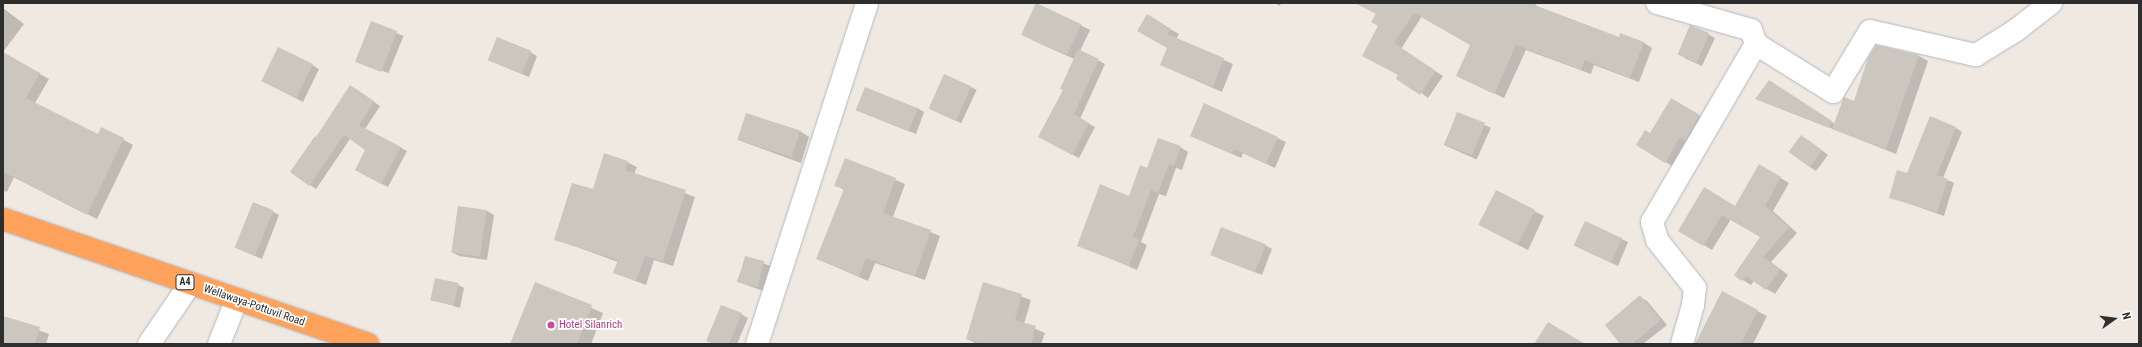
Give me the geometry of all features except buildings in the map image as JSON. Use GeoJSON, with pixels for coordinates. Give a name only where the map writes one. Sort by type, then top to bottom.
{"type":"FeatureCollection","features":[{"type":"Feature","properties":{"kind":"highway","name":"Wellawaya-Pottuvil Road"},"geometry":{"type":"LineString","coordinates":[[3,220],[368,344]]}},
{"type":"Feature","properties":{"kind":"street"},"geometry":{"type":"LineString","coordinates":[[757,344],[867,3]]}},
{"type":"Feature","properties":{"kind":"street"},"geometry":{"type":"LineString","coordinates":[[1657,3],[1751,30],[1756,44],[1833,92],[1870,31],[1976,55],[2015,31],[2051,3]]}},
{"type":"Feature","properties":{"kind":"street"},"geometry":{"type":"LineString","coordinates":[[1682,344],[1693,305],[1695,288],[1658,240],[1652,222],[1756,44]]}},
{"type":"Feature","properties":{"kind":"street"},"geometry":{"type":"LineString","coordinates":[[149,344],[190,284]]}},
{"type":"Feature","properties":{"kind":"street"},"geometry":{"type":"LineString","coordinates":[[219,344],[236,300]]}},
{"type":"Feature","properties":{"kind":"place","name":"Hotel Silanrich"},"geometry":{"type":"Point","coordinates":[551,325]}}]}
